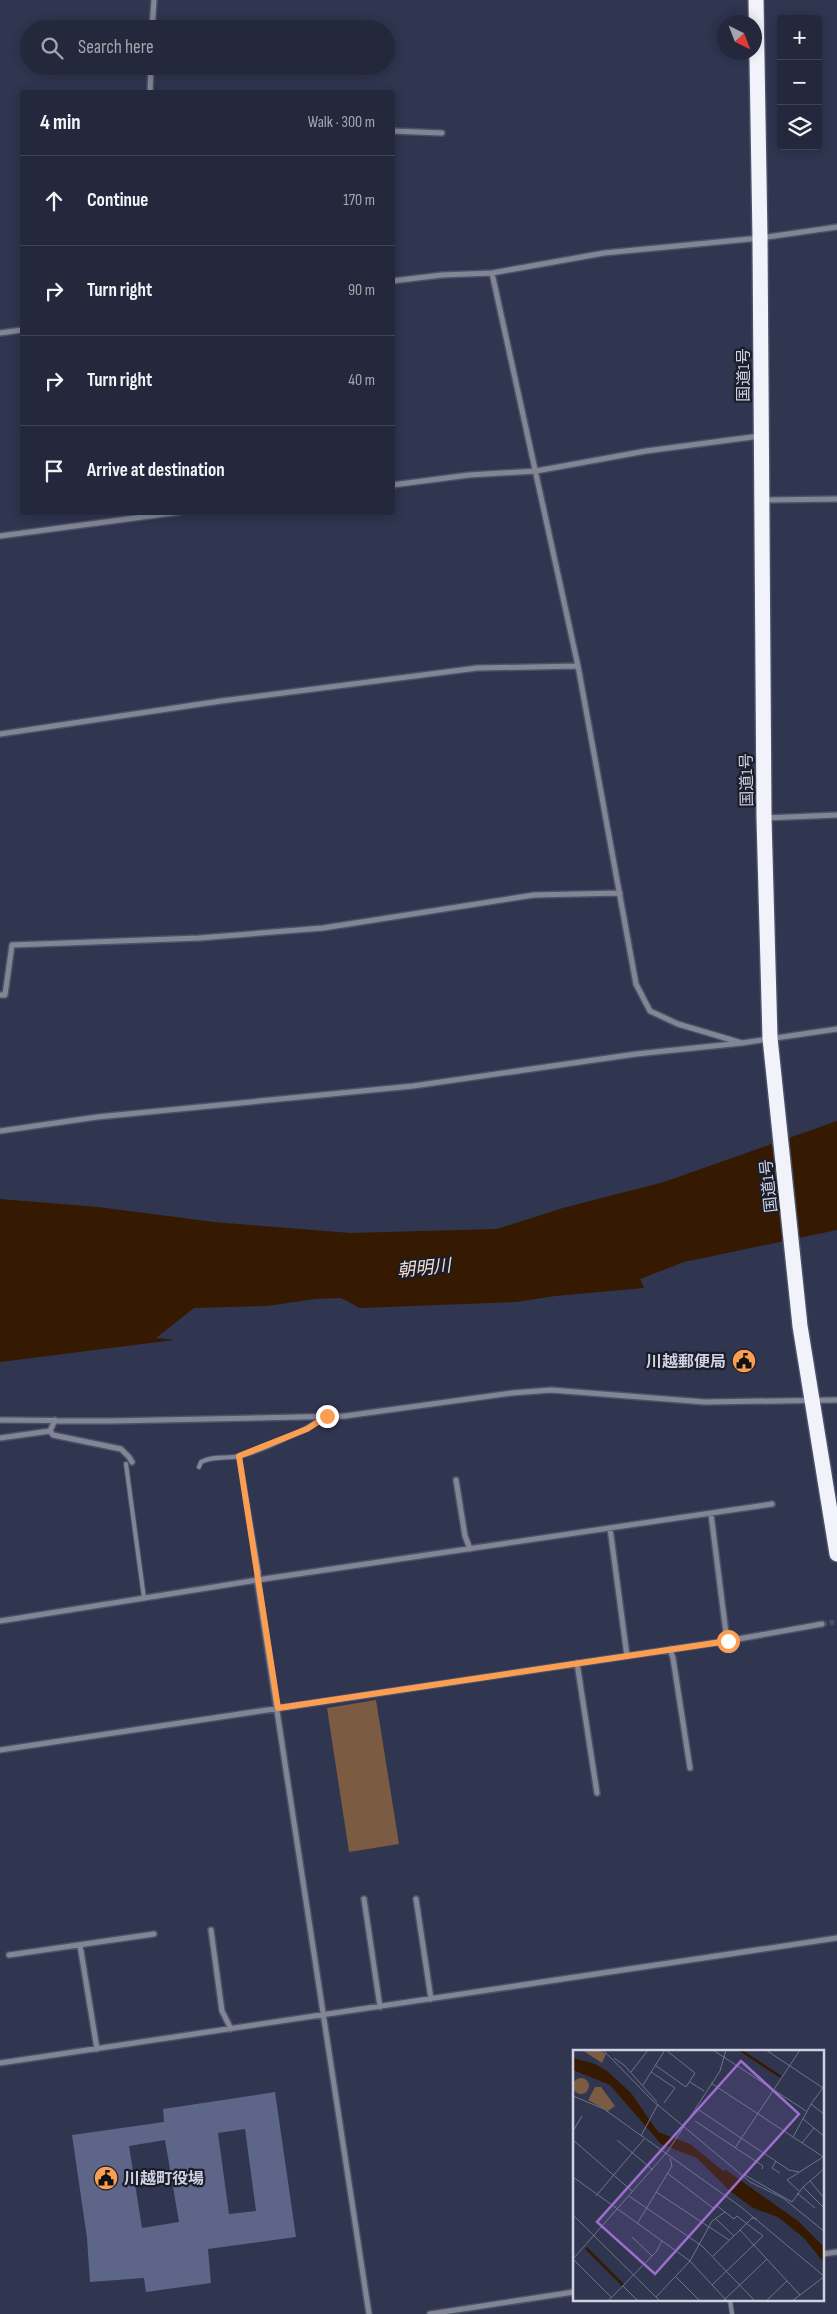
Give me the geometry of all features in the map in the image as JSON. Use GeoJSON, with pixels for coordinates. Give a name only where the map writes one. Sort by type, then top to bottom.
{"type":"FeatureCollection","features":[{"type":"Feature","properties":{"kind":"highway","name":"国道1号"},"geometry":{"type":"LineString","coordinates":[[756,0],[760,238],[764,818],[770,1038],[800,1326],[810,1400],[837,1554]]}},
{"type":"Feature","properties":{"kind":"street"},"geometry":{"type":"LineString","coordinates":[[153,20],[154,0]]}},
{"type":"Feature","properties":{"kind":"street"},"geometry":{"type":"LineString","coordinates":[[150,90],[151,75]]}},
{"type":"Feature","properties":{"kind":"street"},"geometry":{"type":"LineString","coordinates":[[395,131],[442,133]]}},
{"type":"Feature","properties":{"kind":"street"},"geometry":{"type":"LineString","coordinates":[[395,281],[442,275],[492,273],[604,253],[760,238],[837,227]]}},
{"type":"Feature","properties":{"kind":"street"},"geometry":{"type":"LineString","coordinates":[[492,273],[578,666],[636,984],[650,1011],[678,1024],[742,1043]]}},
{"type":"Feature","properties":{"kind":"street"},"geometry":{"type":"LineString","coordinates":[[0,333],[20,330]]}},
{"type":"Feature","properties":{"kind":"street"},"geometry":{"type":"LineString","coordinates":[[395,485],[469,475],[536,471],[646,451],[761,436]]}},
{"type":"Feature","properties":{"kind":"street"},"geometry":{"type":"LineString","coordinates":[[762,500],[837,499]]}},
{"type":"Feature","properties":{"kind":"street"},"geometry":{"type":"LineString","coordinates":[[0,536],[158,515]]}},
{"type":"Feature","properties":{"kind":"street"},"geometry":{"type":"LineString","coordinates":[[0,734],[221,701],[477,668],[578,666]]}},
{"type":"Feature","properties":{"kind":"street"},"geometry":{"type":"LineString","coordinates":[[764,818],[837,815]]}},
{"type":"Feature","properties":{"kind":"street"},"geometry":{"type":"LineString","coordinates":[[0,995],[5,995],[12,945],[199,938],[314,929],[534,895],[620,893]]}},
{"type":"Feature","properties":{"kind":"street"},"geometry":{"type":"LineString","coordinates":[[0,1131],[97,1118],[413,1086],[636,1054],[742,1043],[837,1029]]}},
{"type":"Feature","properties":{"kind":"street"},"geometry":{"type":"LineString","coordinates":[[0,1420],[110,1421],[345,1416],[512,1393],[551,1390],[705,1402],[837,1400]]}},
{"type":"Feature","properties":{"kind":"street"},"geometry":{"type":"LineString","coordinates":[[50,1431],[55,1420]]}},
{"type":"Feature","properties":{"kind":"street"},"geometry":{"type":"LineString","coordinates":[[0,1438],[50,1431]]}},
{"type":"Feature","properties":{"kind":"street"},"geometry":{"type":"LineString","coordinates":[[50,1431],[53,1435],[121,1449],[132,1462]]}},
{"type":"Feature","properties":{"kind":"street"},"geometry":{"type":"LineString","coordinates":[[456,1480],[465,1536],[470,1549]]}},
{"type":"Feature","properties":{"kind":"street"},"geometry":{"type":"LineString","coordinates":[[0,1621],[257,1580],[772,1504]]}},
{"type":"Feature","properties":{"kind":"street"},"geometry":{"type":"LineString","coordinates":[[711,1514],[728,1641]]}},
{"type":"Feature","properties":{"kind":"street"},"geometry":{"type":"LineString","coordinates":[[610,1528],[627,1656]]}},
{"type":"Feature","properties":{"kind":"street"},"geometry":{"type":"LineString","coordinates":[[257,1580],[369,2314]]}},
{"type":"Feature","properties":{"kind":"street"},"geometry":{"type":"LineString","coordinates":[[0,1750],[728,1641],[822,1624]]}},
{"type":"Feature","properties":{"kind":"street"},"geometry":{"type":"LineString","coordinates":[[670,1649],[690,1768]]}},
{"type":"Feature","properties":{"kind":"street"},"geometry":{"type":"LineString","coordinates":[[577,1663],[597,1793]]}},
{"type":"Feature","properties":{"kind":"street"},"geometry":{"type":"LineString","coordinates":[[416,1898],[431,1999]]}},
{"type":"Feature","properties":{"kind":"street"},"geometry":{"type":"LineString","coordinates":[[364,1899],[380,2006]]}},
{"type":"Feature","properties":{"kind":"street"},"geometry":{"type":"LineString","coordinates":[[211,1930],[222,2011],[231,2029]]}},
{"type":"Feature","properties":{"kind":"street"},"geometry":{"type":"LineString","coordinates":[[9,1955],[154,1934]]}},
{"type":"Feature","properties":{"kind":"street"},"geometry":{"type":"LineString","coordinates":[[0,2063],[837,1938]]}},
{"type":"Feature","properties":{"kind":"street"},"geometry":{"type":"LineString","coordinates":[[80,1945],[96,2049]]}},
{"type":"Feature","properties":{"kind":"street"},"geometry":{"type":"LineString","coordinates":[[824,2254],[837,2252]]}},
{"type":"Feature","properties":{"kind":"street"},"geometry":{"type":"LineString","coordinates":[[430,2314],[573,2292]]}},
{"type":"Feature","properties":{"kind":"lane"},"geometry":{"type":"LineString","coordinates":[[200,1467],[201,1462],[208,1458],[239,1456],[307,1429],[327,1416]]}},
{"type":"Feature","properties":{"kind":"lane"},"geometry":{"type":"LineString","coordinates":[[239,1456],[257,1564],[257,1580]]}},
{"type":"Feature","properties":{"kind":"lane"},"geometry":{"type":"LineString","coordinates":[[126,1464],[144,1598]]}},
{"type":"Feature","properties":{"kind":"shaded area"},"geometry":{"type":"Polygon","coordinates":[[[376,1700],[399,1844],[349,1852],[327,1708],[376,1700]]]}},
{"type":"Feature","properties":{"kind":"water","name":"朝明川"},"geometry":{"type":"Polygon","coordinates":[[[837,1121],[837,1230],[684,1262],[640,1279],[644,1288],[555,1296],[516,1302],[360,1308],[341,1298],[315,1299],[267,1306],[194,1308],[156,1338],[174,1340],[0,1362],[0,1199],[98,1207],[214,1222],[350,1233],[497,1229],[563,1208],[664,1182],[837,1121]]]}},
{"type":"Feature","properties":{"kind":"building","name":"川越町役場"},"geometry":{"type":"Polygon","coordinates":[[[275,2092],[296,2237],[208,2249],[211,2283],[146,2292],[144,2278],[90,2282],[87,2238],[72,2135],[164,2122],[163,2109],[275,2092]],[[245,2129],[218,2133],[229,2214],[256,2211],[245,2129]],[[165,2140],[129,2146],[142,2228],[179,2222],[165,2140]]]}},
{"type":"Feature","properties":{"kind":"tunnel"},"geometry":{"type":"LineString","coordinates":[[822,1624],[837,1622]]}},
{"type":"Feature","properties":{"kind":"place","name":"川越郵便局"},"geometry":{"type":"Point","coordinates":[744,1361]}},
{"type":"Feature","properties":{"kind":"place","name":"川越町役場"},"geometry":{"type":"Point","coordinates":[106,2178]}},
{"type":"Feature","properties":{"kind":"route"},"geometry":{"type":"LineString","coordinates":[[327,1416],[307,1429],[239,1456],[278,1708],[728,1641]]}}]}
